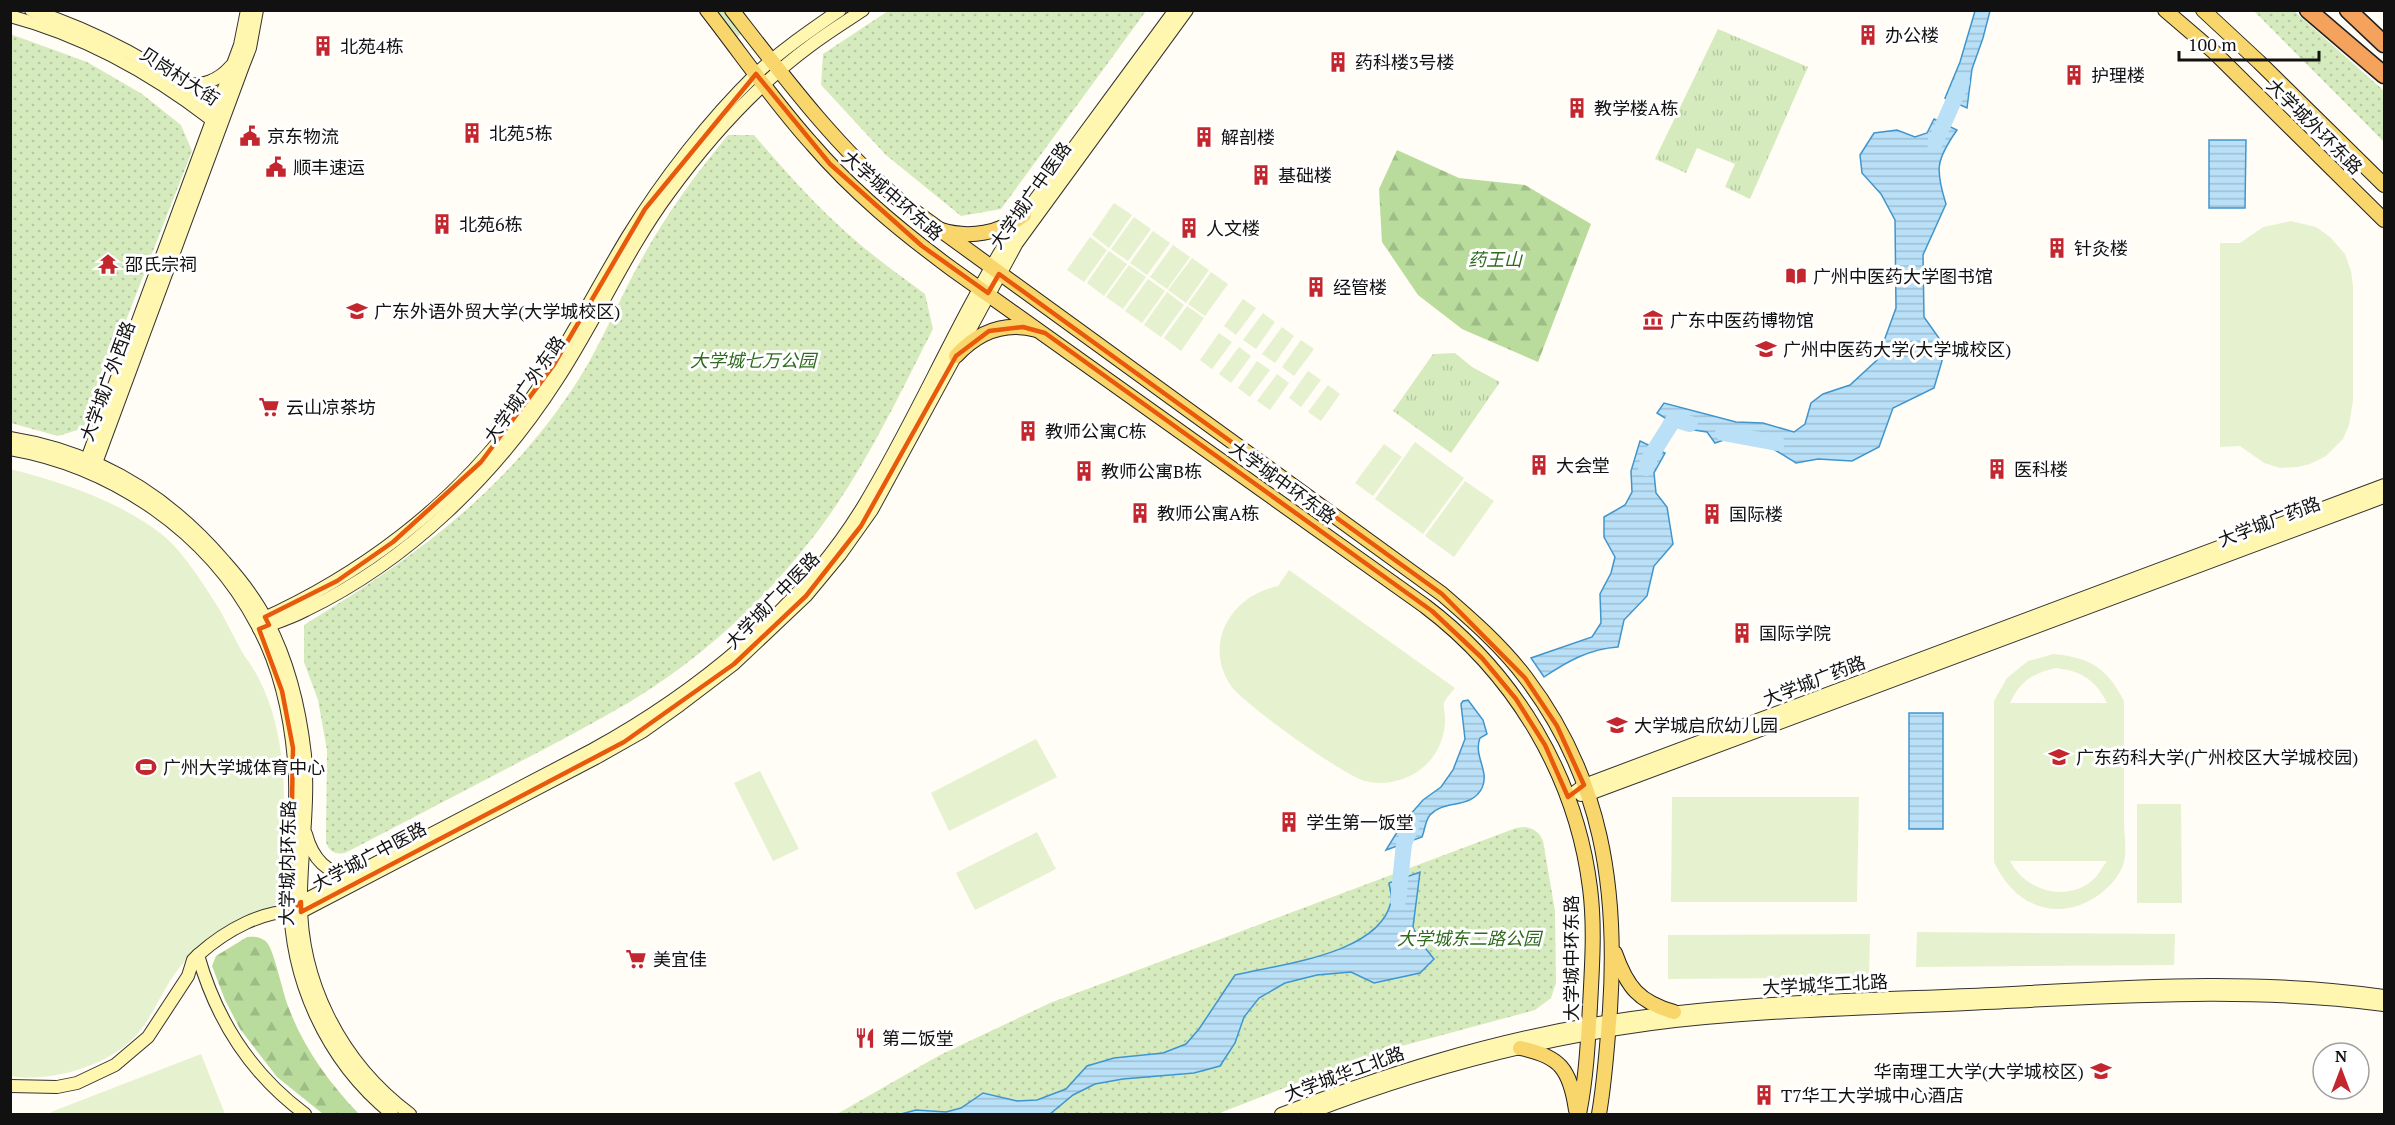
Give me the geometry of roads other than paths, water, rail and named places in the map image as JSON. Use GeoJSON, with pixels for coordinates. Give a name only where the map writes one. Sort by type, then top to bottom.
{"type":"FeatureCollection","features":[{"type":"Feature","properties":{"kind":"highway"},"geometry":{"type":"LineString","coordinates":[[2308,10],[2385,75]]}},
{"type":"Feature","properties":{"kind":"highway"},"geometry":{"type":"LineString","coordinates":[[2348,10],[2385,44]]}},
{"type":"Feature","properties":{"kind":"main road","name":"贝岗村大街"},"geometry":{"type":"LineString","coordinates":[[31,10],[109,41],[156,66],[181,82],[217,116]]}},
{"type":"Feature","properties":{"kind":"main road","name":"大学城广外西路"},"geometry":{"type":"LineString","coordinates":[[90,464],[217,116],[247,10]]}},
{"type":"Feature","properties":{"kind":"main road","name":"大学城广外西路"},"geometry":{"type":"LineString","coordinates":[[217,116],[250,48],[257,10]]}},
{"type":"Feature","properties":{"kind":"main road","name":"大学城中环东路"},"geometry":{"type":"LineString","coordinates":[[707,10],[812,144],[863,197],[922,246],[1425,606],[1482,658],[1524,710],[1545,745],[1568,797],[1582,848],[1591,904],[1589,1029],[1577,1114]]}},
{"type":"Feature","properties":{"kind":"main road","name":"大学城中环东路"},"geometry":{"type":"LineString","coordinates":[[732,10],[828,130],[864,169],[900,200],[1451,601],[1486,633],[1525,678],[1557,726],[1586,790],[1599,832],[1610,886],[1612,945],[1609,1026],[1599,1114]]}},
{"type":"Feature","properties":{"kind":"main road","name":"大学城广外东路"},"geometry":{"type":"LineString","coordinates":[[776,66],[804,34],[840,10]]}},
{"type":"Feature","properties":{"kind":"main road","name":"大学城广外东路"},"geometry":{"type":"LineString","coordinates":[[262,623],[337,581],[393,542],[426,515],[481,462],[516,420],[553,366],[645,209],[694,144],[776,66],[863,10]]}},
{"type":"Feature","properties":{"kind":"main road","name":"大学城广中医路"},"geometry":{"type":"LineString","coordinates":[[196,958],[222,937],[243,925],[297,908],[613,748],[680,705],[734,664],[806,596],[861,526],[896,469],[956,356],[985,291],[1024,215],[1175,10]]}},
{"type":"Feature","properties":{"kind":"main road","name":"大学城广中医路"},"geometry":{"type":"LineString","coordinates":[[995,271],[1187,10]]}},
{"type":"Feature","properties":{"kind":"main road","name":"大学城外环东路"},"geometry":{"type":"LineString","coordinates":[[2165,10],[2214,52],[2385,220]]}},
{"type":"Feature","properties":{"kind":"main road","name":"大学城外环东路"},"geometry":{"type":"LineString","coordinates":[[2203,10],[2385,186]]}},
{"type":"Feature","properties":{"kind":"main road","name":"贝岗村大街"},"geometry":{"type":"LineString","coordinates":[[10,16],[73,38],[122,60],[217,116]]}},
{"type":"Feature","properties":{"kind":"main road"},"geometry":{"type":"LineString","coordinates":[[181,82],[190,85],[208,82],[224,74],[234,62]]}},
{"type":"Feature","properties":{"kind":"main road"},"geometry":{"type":"LineString","coordinates":[[936,228],[965,234],[984,233],[1001,229],[1024,215]]}},
{"type":"Feature","properties":{"kind":"main road","name":"大学城广中医路"},"geometry":{"type":"LineString","coordinates":[[297,908],[355,874],[620,734],[675,698],[743,644],[799,590],[854,521],[985,291]]}},
{"type":"Feature","properties":{"kind":"main road"},"geometry":{"type":"LineString","coordinates":[[956,356],[974,339],[998,328],[1023,327],[1045,333]]}},
{"type":"Feature","properties":{"kind":"main road","name":"大学城内环东路"},"geometry":{"type":"LineString","coordinates":[[10,438],[52,447],[141,486],[185,519],[230,567],[262,623],[290,681],[300,726],[306,780],[297,908],[309,968],[326,1013],[342,1042],[381,1091],[410,1114]]}},
{"type":"Feature","properties":{"kind":"main road","name":"大学城内环东路"},"geometry":{"type":"LineString","coordinates":[[10,449],[90,464]]}},
{"type":"Feature","properties":{"kind":"main road","name":"大学城广药路"},"geometry":{"type":"LineString","coordinates":[[1568,797],[2385,486]]}},
{"type":"Feature","properties":{"kind":"main road","name":"大学城广药路"},"geometry":{"type":"LineString","coordinates":[[1586,790],[2385,497]]}},
{"type":"Feature","properties":{"kind":"main road","name":"大学城内环东路"},"geometry":{"type":"LineString","coordinates":[[262,623],[282,691],[293,748],[296,790],[299,971],[316,1018],[345,1065],[374,1099],[392,1114]]}},
{"type":"Feature","properties":{"kind":"main road"},"geometry":{"type":"LineString","coordinates":[[304,827],[312,852],[322,865],[341,874],[355,874]]}},
{"type":"Feature","properties":{"kind":"main road"},"geometry":{"type":"LineString","coordinates":[[1612,945],[1621,969],[1634,990],[1649,1003],[1674,1012]]}},
{"type":"Feature","properties":{"kind":"main road"},"geometry":{"type":"LineString","coordinates":[[10,1086],[57,1087],[77,1083],[115,1065],[130,1054],[153,1030],[188,976],[196,958]]}},
{"type":"Feature","properties":{"kind":"main road"},"geometry":{"type":"LineString","coordinates":[[196,958],[213,998],[238,1046],[266,1080],[304,1114]]}},
{"type":"Feature","properties":{"kind":"main road","name":"大学城华工北路"},"geometry":{"type":"LineString","coordinates":[[1281,1114],[1358,1085],[1447,1057],[1534,1035],[1609,1026],[1674,1012],[1763,1005],[2192,984],[2279,986],[2385,996]]}},
{"type":"Feature","properties":{"kind":"main road","name":"大学城华工北路"},"geometry":{"type":"LineString","coordinates":[[1609,1026],[1730,1016],[2161,994],[2259,994],[2385,1005]]}},
{"type":"Feature","properties":{"kind":"main road","name":"大学城华工北路"},"geometry":{"type":"LineString","coordinates":[[1307,1114],[1402,1080],[1589,1029]]}},
{"type":"Feature","properties":{"kind":"main road"},"geometry":{"type":"LineString","coordinates":[[1520,1048],[1544,1053],[1562,1066],[1571,1085],[1577,1114]]}},
{"type":"Feature","properties":{"kind":"water"},"geometry":{"type":"Polygon","coordinates":[[[1975,11],[1990,11],[1972,69],[1967,108],[1945,98],[1960,62],[1975,11]]]}},
{"type":"Feature","properties":{"kind":"water"},"geometry":{"type":"Polygon","coordinates":[[[1934,119],[1957,130],[1941,157],[1939,173],[1946,204],[1923,255],[1924,317],[1941,341],[1942,361],[1934,388],[1893,408],[1879,447],[1852,461],[1818,459],[1796,463],[1767,445],[1749,438],[1728,439],[1715,443],[1707,432],[1681,428],[1657,413],[1664,403],[1736,422],[1763,423],[1794,432],[1805,424],[1811,403],[1823,394],[1850,385],[1877,360],[1896,308],[1895,220],[1881,194],[1862,173],[1860,155],[1874,133],[1897,130],[1915,137],[1927,133],[1934,119]]]}},
{"type":"Feature","properties":{"kind":"water"},"geometry":{"type":"Polygon","coordinates":[[[2209,140],[2246,140],[2245,208],[2209,208],[2209,140]]]}},
{"type":"Feature","properties":{"kind":"water"},"geometry":{"type":"Polygon","coordinates":[[[1640,441],[1665,453],[1654,473],[1656,493],[1667,507],[1673,544],[1654,566],[1647,596],[1624,620],[1618,647],[1598,650],[1579,657],[1544,677],[1531,658],[1592,637],[1601,623],[1600,594],[1611,573],[1615,557],[1604,537],[1604,517],[1625,505],[1632,492],[1631,471],[1640,441]]]}},
{"type":"Feature","properties":{"kind":"water"},"geometry":{"type":"Polygon","coordinates":[[[1468,700],[1483,720],[1487,734],[1480,738],[1478,745],[1484,776],[1482,788],[1471,799],[1436,810],[1428,817],[1422,837],[1386,850],[1402,824],[1423,800],[1441,787],[1453,770],[1465,739],[1461,704],[1468,700]]]}},
{"type":"Feature","properties":{"kind":"water"},"geometry":{"type":"Polygon","coordinates":[[[1909,713],[1943,713],[1943,829],[1909,829],[1909,713]]]}},
{"type":"Feature","properties":{"kind":"water"},"geometry":{"type":"Polygon","coordinates":[[[1420,872],[1413,927],[1419,940],[1434,959],[1420,973],[1374,983],[1351,972],[1317,975],[1285,983],[1259,998],[1244,1017],[1235,1043],[1220,1066],[1194,1073],[1123,1079],[1095,1084],[1073,1095],[1050,1114],[901,1114],[916,1110],[946,1112],[961,1108],[983,1093],[1017,1101],[1037,1100],[1066,1089],[1087,1066],[1114,1058],[1163,1053],[1186,1044],[1199,1029],[1235,975],[1325,954],[1368,934],[1383,920],[1391,902],[1389,883],[1420,872]]]}},
{"type":"Feature","properties":{"kind":"waterway"},"geometry":{"type":"LineString","coordinates":[[1935,143],[1962,82]]}},
{"type":"Feature","properties":{"kind":"waterway"},"geometry":{"type":"LineString","coordinates":[[1646,468],[1649,459],[1674,419],[1690,424]]}},
{"type":"Feature","properties":{"kind":"waterway"},"geometry":{"type":"LineString","coordinates":[[1723,433],[1777,443]]}},
{"type":"Feature","properties":{"kind":"waterway"},"geometry":{"type":"LineString","coordinates":[[1398,901],[1404,844],[1412,824]]}},
{"type":"Feature","properties":{"kind":"place","name":"办公楼"},"geometry":{"type":"Point","coordinates":[1868,35]}},
{"type":"Feature","properties":{"kind":"place","name":"北苑4栋"},"geometry":{"type":"Point","coordinates":[323,46]}},
{"type":"Feature","properties":{"kind":"place","name":"药科楼3号楼"},"geometry":{"type":"Point","coordinates":[1338,62]}},
{"type":"Feature","properties":{"kind":"place","name":"护理楼"},"geometry":{"type":"Point","coordinates":[2074,75]}},
{"type":"Feature","properties":{"kind":"place","name":"教学楼A栋"},"geometry":{"type":"Point","coordinates":[1577,108]}},
{"type":"Feature","properties":{"kind":"place","name":"北苑5栋"},"geometry":{"type":"Point","coordinates":[472,133]}},
{"type":"Feature","properties":{"kind":"place","name":"京东物流"},"geometry":{"type":"Point","coordinates":[250,136]}},
{"type":"Feature","properties":{"kind":"place","name":"解剖楼"},"geometry":{"type":"Point","coordinates":[1204,137]}},
{"type":"Feature","properties":{"kind":"place","name":"顺丰速运"},"geometry":{"type":"Point","coordinates":[276,167]}},
{"type":"Feature","properties":{"kind":"place","name":"基础楼"},"geometry":{"type":"Point","coordinates":[1261,175]}},
{"type":"Feature","properties":{"kind":"place","name":"北苑6栋"},"geometry":{"type":"Point","coordinates":[442,224]}},
{"type":"Feature","properties":{"kind":"place","name":"人文楼"},"geometry":{"type":"Point","coordinates":[1189,228]}},
{"type":"Feature","properties":{"kind":"place","name":"针灸楼"},"geometry":{"type":"Point","coordinates":[2057,248]}},
{"type":"Feature","properties":{"kind":"place","name":"邵氏宗祠"},"geometry":{"type":"Point","coordinates":[108,264]}},
{"type":"Feature","properties":{"kind":"place","name":"广州中医药大学图书馆"},"geometry":{"type":"Point","coordinates":[1796,276]}},
{"type":"Feature","properties":{"kind":"place","name":"经管楼"},"geometry":{"type":"Point","coordinates":[1316,287]}},
{"type":"Feature","properties":{"kind":"place","name":"广东外语外贸大学(大学城校区)"},"geometry":{"type":"Point","coordinates":[357,311]}},
{"type":"Feature","properties":{"kind":"place","name":"广东中医药博物馆"},"geometry":{"type":"Point","coordinates":[1653,320]}},
{"type":"Feature","properties":{"kind":"place","name":"广州中医药大学(大学城校区)"},"geometry":{"type":"Point","coordinates":[1766,349]}},
{"type":"Feature","properties":{"kind":"place","name":"云山凉茶坊"},"geometry":{"type":"Point","coordinates":[269,407]}},
{"type":"Feature","properties":{"kind":"place","name":"教师公寓C栋"},"geometry":{"type":"Point","coordinates":[1028,431]}},
{"type":"Feature","properties":{"kind":"place","name":"大会堂"},"geometry":{"type":"Point","coordinates":[1539,465]}},
{"type":"Feature","properties":{"kind":"place","name":"医科楼"},"geometry":{"type":"Point","coordinates":[1997,469]}},
{"type":"Feature","properties":{"kind":"place","name":"教师公寓B栋"},"geometry":{"type":"Point","coordinates":[1084,471]}},
{"type":"Feature","properties":{"kind":"place","name":"教师公寓A栋"},"geometry":{"type":"Point","coordinates":[1140,513]}},
{"type":"Feature","properties":{"kind":"place","name":"国际楼"},"geometry":{"type":"Point","coordinates":[1712,514]}},
{"type":"Feature","properties":{"kind":"place","name":"国际学院"},"geometry":{"type":"Point","coordinates":[1742,633]}},
{"type":"Feature","properties":{"kind":"place","name":"大学城启欣幼儿园"},"geometry":{"type":"Point","coordinates":[1617,725]}},
{"type":"Feature","properties":{"kind":"place","name":"广东药科大学(广州校区大学城校园)"},"geometry":{"type":"Point","coordinates":[2059,757]}},
{"type":"Feature","properties":{"kind":"place","name":"广州大学城体育中心"},"geometry":{"type":"Point","coordinates":[146,767]}},
{"type":"Feature","properties":{"kind":"place","name":"学生第一饭堂"},"geometry":{"type":"Point","coordinates":[1289,822]}},
{"type":"Feature","properties":{"kind":"place","name":"美宜佳"},"geometry":{"type":"Point","coordinates":[636,959]}},
{"type":"Feature","properties":{"kind":"place","name":"第二饭堂"},"geometry":{"type":"Point","coordinates":[865,1038]}},
{"type":"Feature","properties":{"kind":"place","name":"华南理工大学(大学城校区)"},"geometry":{"type":"Point","coordinates":[2101,1071]}},
{"type":"Feature","properties":{"kind":"place","name":"T7华工大学城中心酒店"},"geometry":{"type":"Point","coordinates":[1764,1095]}},
{"type":"Feature","properties":{"kind":"park label","name":"药王山"},"geometry":{"type":"Point","coordinates":[1495,259]}},
{"type":"Feature","properties":{"kind":"park label","name":"大学城七万公园"},"geometry":{"type":"Point","coordinates":[753,360]}},
{"type":"Feature","properties":{"kind":"park label","name":"大学城东二路公园"},"geometry":{"type":"Point","coordinates":[1469,938]}}]}
